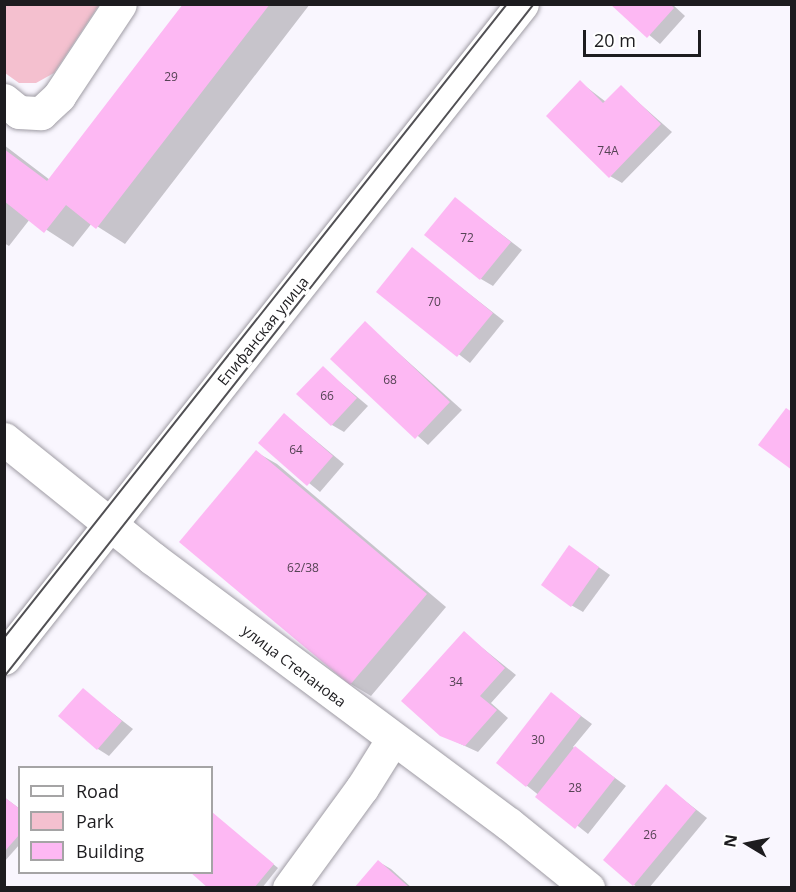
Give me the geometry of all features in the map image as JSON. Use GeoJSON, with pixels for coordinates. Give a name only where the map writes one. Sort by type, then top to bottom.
{"type":"FeatureCollection","features":[{"type":"Feature","properties":{"kind":"street"},"geometry":{"type":"LineString","coordinates":[[4,100],[19,112],[41,113],[59,96],[120,4]]}},
{"type":"Feature","properties":{"kind":"street","name":"Епифанская улица"},"geometry":{"type":"LineString","coordinates":[[4,658],[522,4]]}},
{"type":"Feature","properties":{"kind":"street","name":"улица Степанова"},"geometry":{"type":"LineString","coordinates":[[4,439],[109,523],[392,740],[509,824],[588,888]]}},
{"type":"Feature","properties":{"kind":"street"},"geometry":{"type":"LineString","coordinates":[[289,888],[362,788],[392,740]]}},
{"type":"Feature","properties":{"kind":"green space"},"geometry":{"type":"Polygon","coordinates":[[[5,4],[99,5],[54,73],[36,83],[19,83],[5,73],[5,4]]]}},
{"type":"Feature","properties":{"kind":"building"},"geometry":{"type":"Polygon","coordinates":[[[183,4],[270,4],[96,229],[66,205],[44,233],[4,201],[4,149],[47,181],[183,4]]]}},
{"type":"Feature","properties":{"kind":"building"},"geometry":{"type":"Polygon","coordinates":[[[610,4],[670,4],[674,8],[647,38],[610,4]]]}},
{"type":"Feature","properties":{"kind":"building"},"geometry":{"type":"Polygon","coordinates":[[[580,80],[603,103],[621,85],[661,124],[609,178],[546,116],[580,80]]]}},
{"type":"Feature","properties":{"kind":"building"},"geometry":{"type":"Polygon","coordinates":[[[455,197],[511,242],[480,280],[424,235],[455,197]]]}},
{"type":"Feature","properties":{"kind":"building"},"geometry":{"type":"Polygon","coordinates":[[[412,247],[493,313],[457,357],[376,292],[412,247]]]}},
{"type":"Feature","properties":{"kind":"building"},"geometry":{"type":"Polygon","coordinates":[[[365,321],[450,402],[415,439],[330,359],[365,321]]]}},
{"type":"Feature","properties":{"kind":"building"},"geometry":{"type":"Polygon","coordinates":[[[323,366],[357,398],[331,426],[296,394],[323,366]]]}},
{"type":"Feature","properties":{"kind":"building"},"geometry":{"type":"Polygon","coordinates":[[[786,408],[792,412],[792,470],[758,445],[786,408]]]}},
{"type":"Feature","properties":{"kind":"building"},"geometry":{"type":"Polygon","coordinates":[[[284,413],[333,456],[307,486],[258,443],[284,413]]]}},
{"type":"Feature","properties":{"kind":"building"},"geometry":{"type":"Polygon","coordinates":[[[256,450],[427,594],[350,685],[179,542],[256,450]]]}},
{"type":"Feature","properties":{"kind":"building"},"geometry":{"type":"Polygon","coordinates":[[[569,545],[599,567],[571,607],[541,585],[569,545]]]}},
{"type":"Feature","properties":{"kind":"building"},"geometry":{"type":"Polygon","coordinates":[[[464,631],[505,668],[480,696],[497,710],[465,746],[440,736],[401,701],[464,631]]]}},
{"type":"Feature","properties":{"kind":"building"},"geometry":{"type":"Polygon","coordinates":[[[83,688],[122,721],[97,750],[58,716],[83,688]]]}},
{"type":"Feature","properties":{"kind":"building"},"geometry":{"type":"Polygon","coordinates":[[[551,692],[581,716],[526,787],[496,763],[551,692]]]}},
{"type":"Feature","properties":{"kind":"building"},"geometry":{"type":"Polygon","coordinates":[[[575,746],[615,778],[575,829],[535,797],[575,746]]]}},
{"type":"Feature","properties":{"kind":"building"},"geometry":{"type":"Polygon","coordinates":[[[666,784],[696,810],[633,886],[603,860],[666,784]]]}},
{"type":"Feature","properties":{"kind":"building"},"geometry":{"type":"Polygon","coordinates":[[[4,797],[18,808],[18,836],[4,852],[4,797]]]}},
{"type":"Feature","properties":{"kind":"building"},"geometry":{"type":"Polygon","coordinates":[[[213,813],[274,864],[254,888],[208,888],[192,874],[213,874],[213,813]]]}},
{"type":"Feature","properties":{"kind":"building"},"geometry":{"type":"Polygon","coordinates":[[[378,860],[410,888],[354,888],[378,860]]]}},
{"type":"Feature","properties":{"kind":"tram line"},"geometry":{"type":"LineString","coordinates":[[4,638],[507,4]]}},
{"type":"Feature","properties":{"kind":"tram line"},"geometry":{"type":"LineString","coordinates":[[4,677],[534,4]]}}]}
